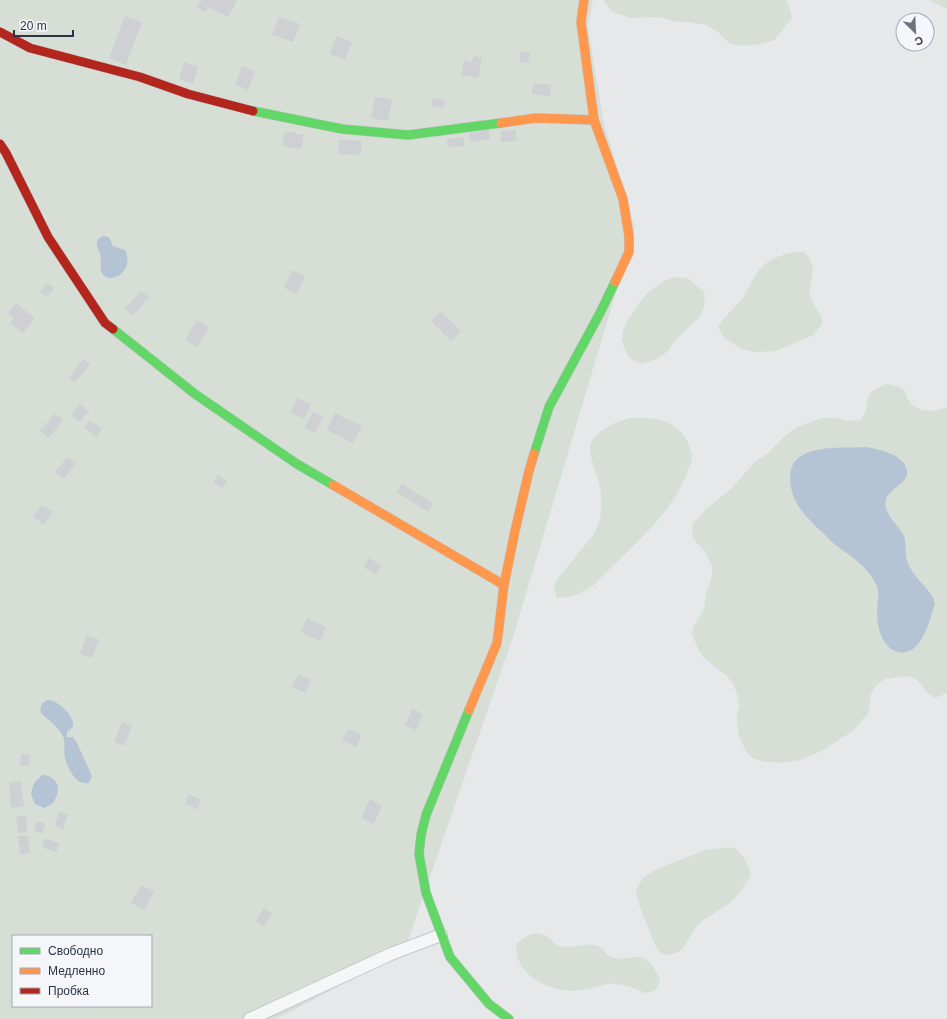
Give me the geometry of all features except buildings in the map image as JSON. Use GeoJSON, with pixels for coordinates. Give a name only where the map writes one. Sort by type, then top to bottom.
{"type":"FeatureCollection","features":[{"type":"Feature","properties":{"kind":"street"},"geometry":{"type":"LineString","coordinates":[[509,1019],[489,1004],[450,957],[426,893],[418,854],[426,815],[496,642],[504,585],[529,471],[549,406],[600,313],[628,252],[629,236],[623,199],[594,120],[581,22],[584,0]]}},
{"type":"Feature","properties":{"kind":"street"},"geometry":{"type":"LineString","coordinates":[[0,32],[30,48],[140,77],[188,94],[260,113],[342,129],[408,135],[536,118],[594,120]]}},
{"type":"Feature","properties":{"kind":"street"},"geometry":{"type":"LineString","coordinates":[[0,144],[48,237],[106,323],[195,394],[298,464],[504,585]]}},
{"type":"Feature","properties":{"kind":"lane"},"geometry":{"type":"LineString","coordinates":[[250,1019],[391,954],[441,935]]}},
{"type":"Feature","properties":{"kind":"shaded area"},"geometry":{"type":"Polygon","coordinates":[[[0,0],[593,0],[588,26],[603,120],[635,228],[514,634],[404,952],[276,1019],[0,1019],[0,0]]]}},
{"type":"Feature","properties":{"kind":"shaded area"},"geometry":{"type":"Polygon","coordinates":[[[604,0],[785,0],[788,3],[792,18],[774,40],[744,46],[729,43],[718,32],[704,24],[674,21],[659,17],[631,18],[613,12],[604,0]]]}},
{"type":"Feature","properties":{"kind":"shaded area"},"geometry":{"type":"Polygon","coordinates":[[[929,0],[947,0],[947,9],[929,0]]]}},
{"type":"Feature","properties":{"kind":"shaded area"},"geometry":{"type":"Polygon","coordinates":[[[804,252],[809,257],[813,268],[809,293],[814,305],[822,317],[822,324],[813,335],[776,351],[755,352],[742,349],[724,338],[718,327],[723,319],[744,297],[757,272],[767,263],[779,256],[804,252]]]}},
{"type":"Feature","properties":{"kind":"shaded area"},"geometry":{"type":"Polygon","coordinates":[[[676,277],[687,278],[704,292],[705,301],[701,314],[663,355],[642,364],[632,360],[626,352],[622,341],[623,331],[627,321],[646,294],[664,281],[676,277]]]}},
{"type":"Feature","properties":{"kind":"shaded area"},"geometry":{"type":"Polygon","coordinates":[[[886,384],[902,388],[906,392],[909,401],[917,408],[922,410],[931,411],[947,407],[947,693],[935,698],[926,692],[916,679],[907,676],[885,679],[876,685],[871,694],[868,714],[854,730],[822,751],[800,760],[781,763],[761,761],[751,757],[745,750],[738,733],[737,715],[739,705],[734,685],[727,676],[704,658],[699,651],[692,634],[694,626],[704,609],[713,568],[705,552],[693,538],[692,525],[705,510],[730,490],[756,461],[767,454],[786,435],[797,427],[822,418],[836,418],[847,421],[860,420],[865,413],[870,393],[886,384]]]}},
{"type":"Feature","properties":{"kind":"shaded area"},"geometry":{"type":"Polygon","coordinates":[[[629,418],[654,419],[670,424],[676,428],[687,441],[691,449],[692,457],[689,467],[681,486],[661,517],[595,584],[581,593],[568,597],[557,598],[554,588],[556,581],[593,535],[597,529],[601,515],[602,500],[590,451],[591,443],[602,430],[629,418]]]}},
{"type":"Feature","properties":{"kind":"shaded area"},"geometry":{"type":"Polygon","coordinates":[[[729,847],[736,849],[746,861],[751,875],[742,890],[730,903],[702,921],[696,927],[683,948],[676,953],[669,955],[661,953],[656,947],[640,907],[636,892],[639,884],[644,877],[657,869],[705,850],[729,847]]]}},
{"type":"Feature","properties":{"kind":"shaded area"},"geometry":{"type":"Polygon","coordinates":[[[537,933],[549,937],[560,946],[569,947],[588,944],[600,947],[607,955],[611,957],[620,959],[640,957],[650,963],[657,973],[660,982],[653,991],[644,993],[618,984],[608,984],[572,991],[552,988],[533,978],[525,971],[520,963],[517,953],[517,943],[529,935],[537,933]]]}},
{"type":"Feature","properties":{"kind":"water"},"geometry":{"type":"Polygon","coordinates":[[[103,236],[109,237],[113,246],[125,250],[127,265],[120,275],[115,277],[105,277],[101,271],[101,256],[97,243],[98,239],[103,236]]]}},
{"type":"Feature","properties":{"kind":"water"},"geometry":{"type":"Polygon","coordinates":[[[867,447],[893,455],[905,465],[907,472],[906,478],[888,495],[886,508],[889,516],[904,536],[907,558],[910,567],[931,594],[935,603],[923,637],[912,650],[904,652],[895,651],[890,648],[883,639],[877,616],[878,591],[876,584],[868,572],[834,543],[806,516],[793,496],[791,488],[790,479],[792,467],[798,458],[819,450],[867,447]]]}},
{"type":"Feature","properties":{"kind":"water"},"geometry":{"type":"Polygon","coordinates":[[[48,700],[65,709],[71,718],[73,727],[67,732],[67,737],[73,737],[77,743],[92,776],[89,783],[80,782],[73,776],[65,758],[63,736],[41,713],[40,709],[42,705],[48,700]]]}},
{"type":"Feature","properties":{"kind":"water"},"geometry":{"type":"Polygon","coordinates":[[[43,775],[49,776],[54,780],[58,787],[58,794],[53,803],[44,808],[35,804],[31,794],[35,783],[43,775]]]}},
{"type":"Feature","properties":{"kind":"traffic: fast"},"geometry":{"type":"LineString","coordinates":[[253,111],[342,129],[408,135],[501,123]]}},
{"type":"Feature","properties":{"kind":"traffic: fast"},"geometry":{"type":"LineString","coordinates":[[534,454],[549,407],[600,313],[615,282]]}},
{"type":"Feature","properties":{"kind":"traffic: fast"},"geometry":{"type":"LineString","coordinates":[[113,329],[195,394],[297,464],[333,485]]}},
{"type":"Feature","properties":{"kind":"traffic: fast"},"geometry":{"type":"LineString","coordinates":[[469,710],[426,815],[421,835],[419,854],[426,893],[450,957],[489,1004],[509,1019]]}},
{"type":"Feature","properties":{"kind":"traffic: slow"},"geometry":{"type":"LineString","coordinates":[[584,0],[581,22],[594,120],[623,199],[629,236],[629,252],[615,282]]}},
{"type":"Feature","properties":{"kind":"traffic: slow"},"geometry":{"type":"LineString","coordinates":[[501,123],[536,118],[594,120]]}},
{"type":"Feature","properties":{"kind":"traffic: slow"},"geometry":{"type":"LineString","coordinates":[[469,710],[497,643],[504,585],[515,531],[534,454]]}},
{"type":"Feature","properties":{"kind":"traffic: slow"},"geometry":{"type":"LineString","coordinates":[[333,485],[504,585]]}},
{"type":"Feature","properties":{"kind":"traffic: jam"},"geometry":{"type":"LineString","coordinates":[[0,32],[30,48],[140,77],[188,94],[253,111]]}},
{"type":"Feature","properties":{"kind":"traffic: jam"},"geometry":{"type":"LineString","coordinates":[[0,144],[6,153],[48,237],[105,323],[113,329]]}}]}
